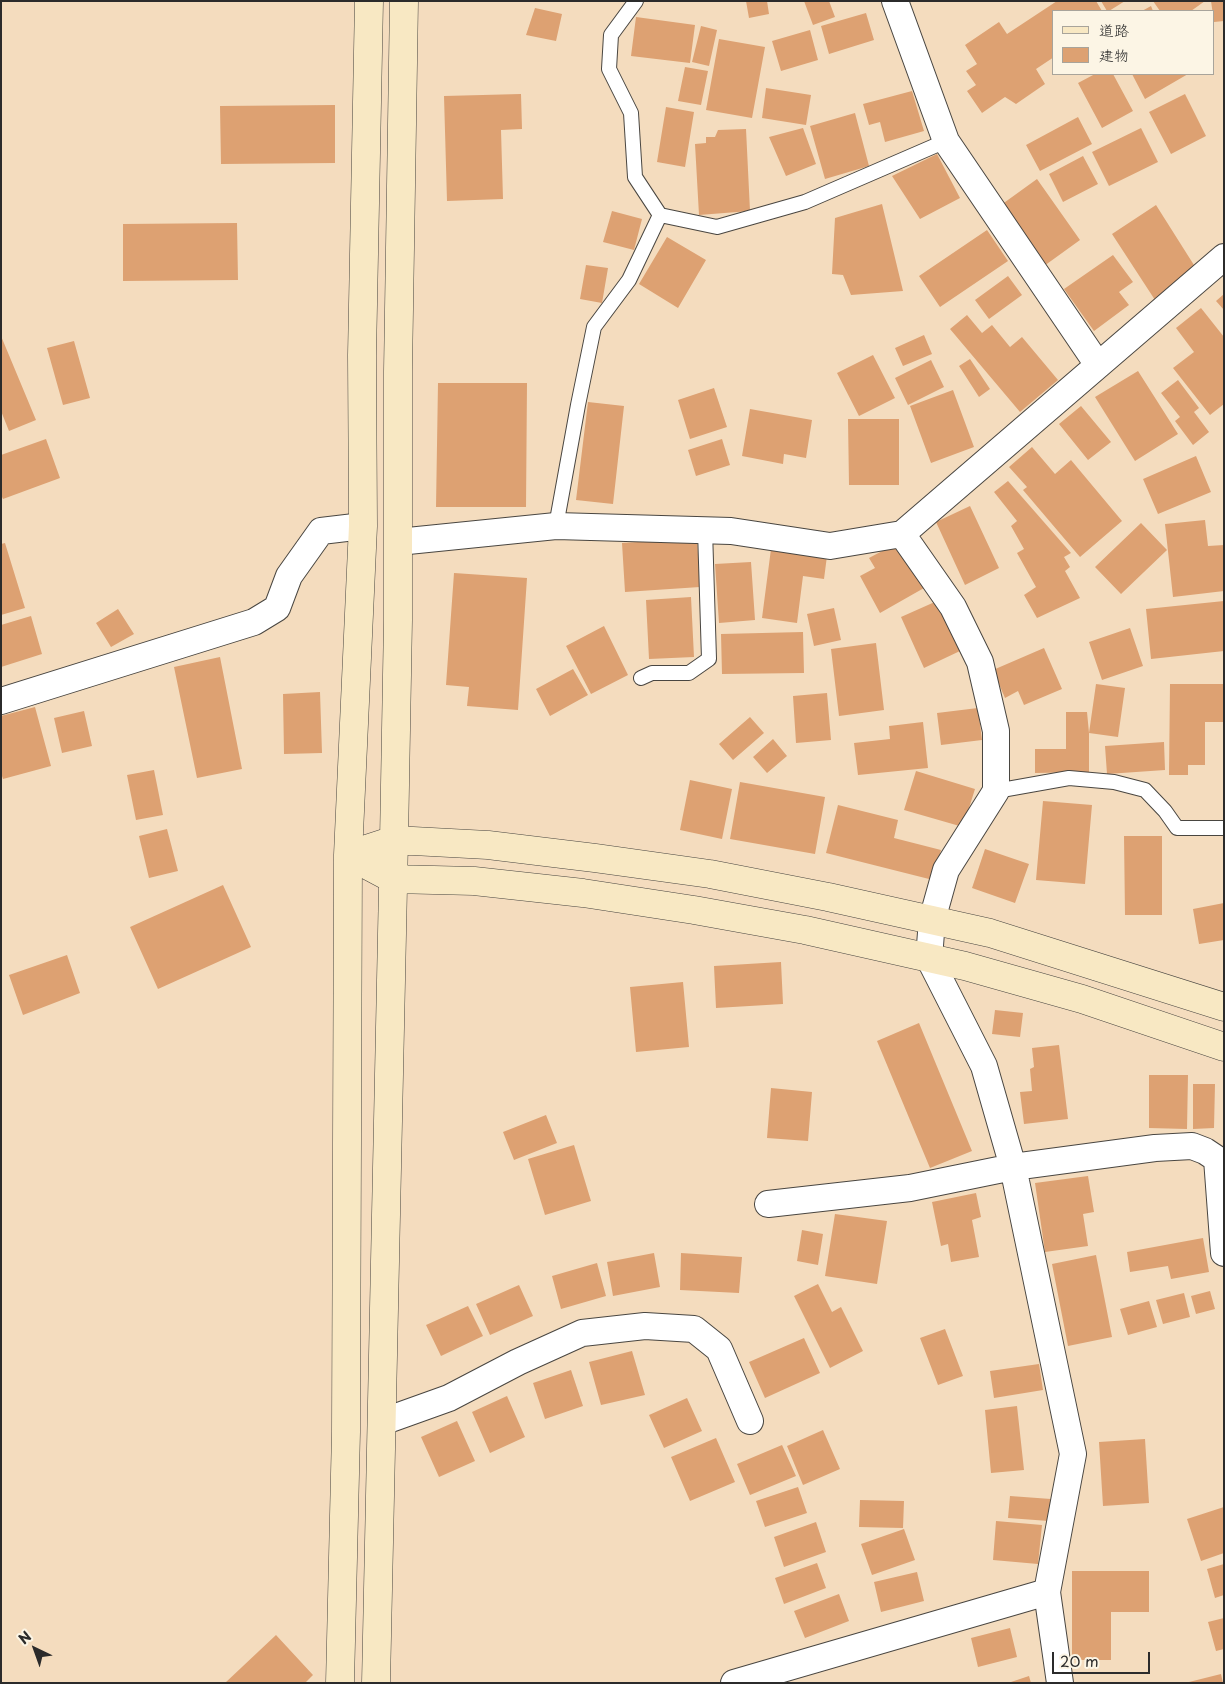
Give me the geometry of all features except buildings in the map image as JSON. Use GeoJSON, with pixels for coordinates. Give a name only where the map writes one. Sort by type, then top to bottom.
{"type":"FeatureCollection","features":[{"type":"Feature","properties":{"kind":"street"},"geometry":{"type":"LineString","coordinates":[[340,1683],[346,1432],[348,855],[363,526],[362,355],[369,1]]}},
{"type":"Feature","properties":{"kind":"street"},"geometry":{"type":"LineString","coordinates":[[376,1683],[394,840],[398,371],[404,1]]}},
{"type":"Feature","properties":{"kind":"street"},"geometry":{"type":"LineString","coordinates":[[894,1],[946,141],[1098,365]]}},
{"type":"Feature","properties":{"kind":"street"},"geometry":{"type":"LineString","coordinates":[[398,542],[556,526],[731,530],[830,546],[902,534],[1224,257]]}},
{"type":"Feature","properties":{"kind":"street"},"geometry":{"type":"LineString","coordinates":[[1,700],[254,622],[277,608],[289,576],[321,531],[363,526]]}},
{"type":"Feature","properties":{"kind":"street"},"geometry":{"type":"LineString","coordinates":[[902,534],[953,607],[980,662],[996,731],[996,790],[946,870],[932,920],[929,958],[984,1066],[1013,1167],[1073,1454],[1047,1592],[1060,1683]]}},
{"type":"Feature","properties":{"kind":"street"},"geometry":{"type":"LineString","coordinates":[[348,855],[394,840],[488,845],[710,874],[828,897],[1000,936],[1224,1007]]}},
{"type":"Feature","properties":{"kind":"street"},"geometry":{"type":"LineString","coordinates":[[348,855],[393,879],[474,881],[583,894],[694,910],[805,930],[965,966],[1082,999],[1224,1047]]}},
{"type":"Feature","properties":{"kind":"street"},"geometry":{"type":"LineString","coordinates":[[768,1204],[910,1188],[1013,1167],[1155,1148],[1192,1146],[1205,1151],[1217,1159],[1224,1253]]}},
{"type":"Feature","properties":{"kind":"street"},"geometry":{"type":"LineString","coordinates":[[382,1422],[449,1398],[518,1362],[582,1333],[645,1326],[694,1329],[719,1349],[750,1422]]}},
{"type":"Feature","properties":{"kind":"street"},"geometry":{"type":"LineString","coordinates":[[734,1683],[1047,1592]]}},
{"type":"Feature","properties":{"kind":"lane"},"geometry":{"type":"LineString","coordinates":[[636,1],[611,35],[610,69],[631,113],[635,177],[660,215],[716,227],[805,202],[946,141]]}},
{"type":"Feature","properties":{"kind":"lane"},"geometry":{"type":"LineString","coordinates":[[556,526],[594,327],[629,280],[660,215]]}},
{"type":"Feature","properties":{"kind":"lane"},"geometry":{"type":"LineString","coordinates":[[641,678],[652,672],[689,673],[709,659],[705,530]]}},
{"type":"Feature","properties":{"kind":"lane"},"geometry":{"type":"LineString","coordinates":[[996,790],[1069,778],[1114,782],[1145,790],[1165,811],[1177,828],[1224,828]]}}]}
